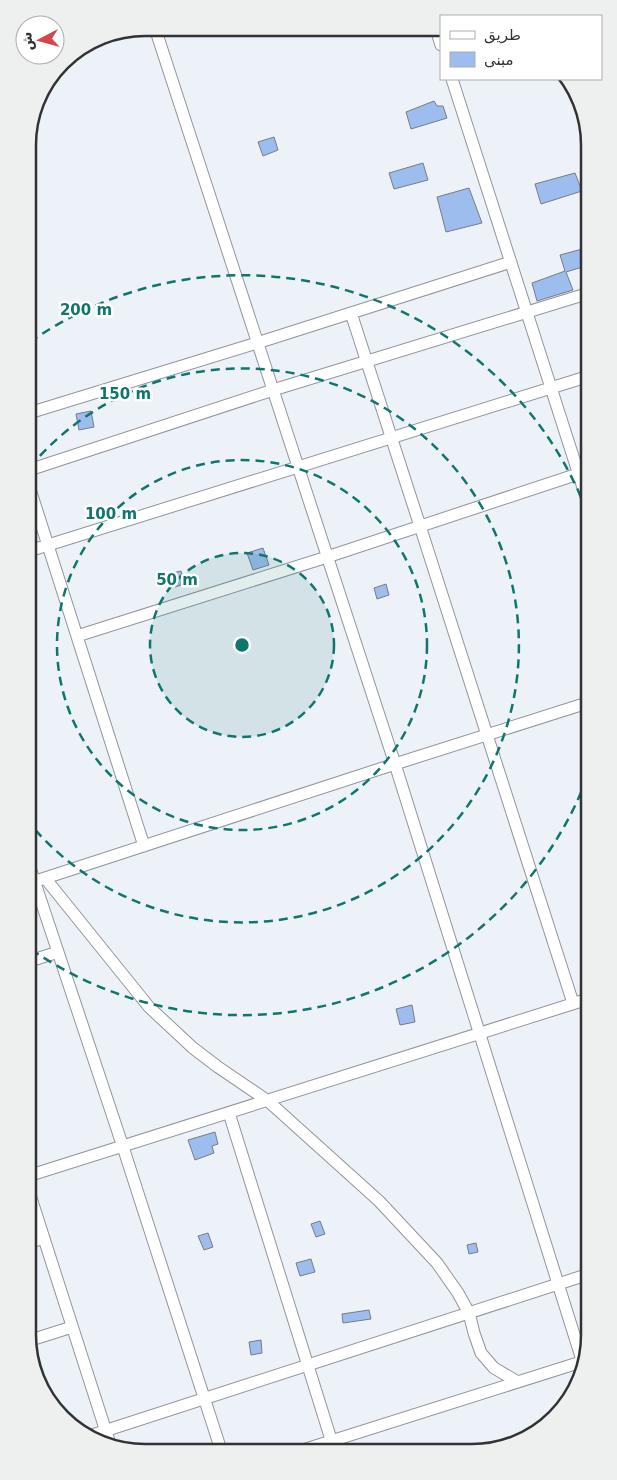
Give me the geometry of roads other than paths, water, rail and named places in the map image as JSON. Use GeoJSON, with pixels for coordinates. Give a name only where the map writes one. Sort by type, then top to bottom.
{"type":"FeatureCollection","features":[{"type":"Feature","properties":{"kind":"street"},"geometry":{"type":"LineString","coordinates":[[158,36],[395,764],[579,1353]]}},
{"type":"Feature","properties":{"kind":"street"},"geometry":{"type":"LineString","coordinates":[[452,80],[551,388],[581,469]]}},
{"type":"Feature","properties":{"kind":"street"},"geometry":{"type":"LineString","coordinates":[[36,411],[511,262]]}},
{"type":"Feature","properties":{"kind":"street"},"geometry":{"type":"LineString","coordinates":[[36,468],[273,390],[581,296]]}},
{"type":"Feature","properties":{"kind":"street"},"geometry":{"type":"LineString","coordinates":[[351,313],[573,1003]]}},
{"type":"Feature","properties":{"kind":"street"},"geometry":{"type":"LineString","coordinates":[[36,549],[581,379]]}},
{"type":"Feature","properties":{"kind":"street"},"geometry":{"type":"LineString","coordinates":[[77,636],[327,557],[581,472]]}},
{"type":"Feature","properties":{"kind":"street"},"geometry":{"type":"LineString","coordinates":[[36,508],[144,846]]}},
{"type":"Feature","properties":{"kind":"street"},"geometry":{"type":"LineString","coordinates":[[36,881],[581,705]]}},
{"type":"Feature","properties":{"kind":"street"},"geometry":{"type":"LineString","coordinates":[[36,881],[220,1444]]}},
{"type":"Feature","properties":{"kind":"street"},"geometry":{"type":"LineString","coordinates":[[36,881],[149,1007],[193,1048],[268,1101],[379,1201],[437,1263],[458,1293],[468,1312],[481,1353],[494,1368],[518,1382]]}},
{"type":"Feature","properties":{"kind":"street"},"geometry":{"type":"LineString","coordinates":[[36,959],[58,952]]}},
{"type":"Feature","properties":{"kind":"street"},"geometry":{"type":"LineString","coordinates":[[36,1173],[581,1001]]}},
{"type":"Feature","properties":{"kind":"street"},"geometry":{"type":"LineString","coordinates":[[229,1113],[333,1444]]}},
{"type":"Feature","properties":{"kind":"street"},"geometry":{"type":"LineString","coordinates":[[36,1213],[107,1437]]}},
{"type":"Feature","properties":{"kind":"street"},"geometry":{"type":"LineString","coordinates":[[36,1240],[44,1238]]}},
{"type":"Feature","properties":{"kind":"street"},"geometry":{"type":"LineString","coordinates":[[98,1433],[581,1277]]}},
{"type":"Feature","properties":{"kind":"street"},"geometry":{"type":"LineString","coordinates":[[36,1338],[72,1327]]}},
{"type":"Feature","properties":{"kind":"street"},"geometry":{"type":"LineString","coordinates":[[336,1444],[577,1363]]}}]}
